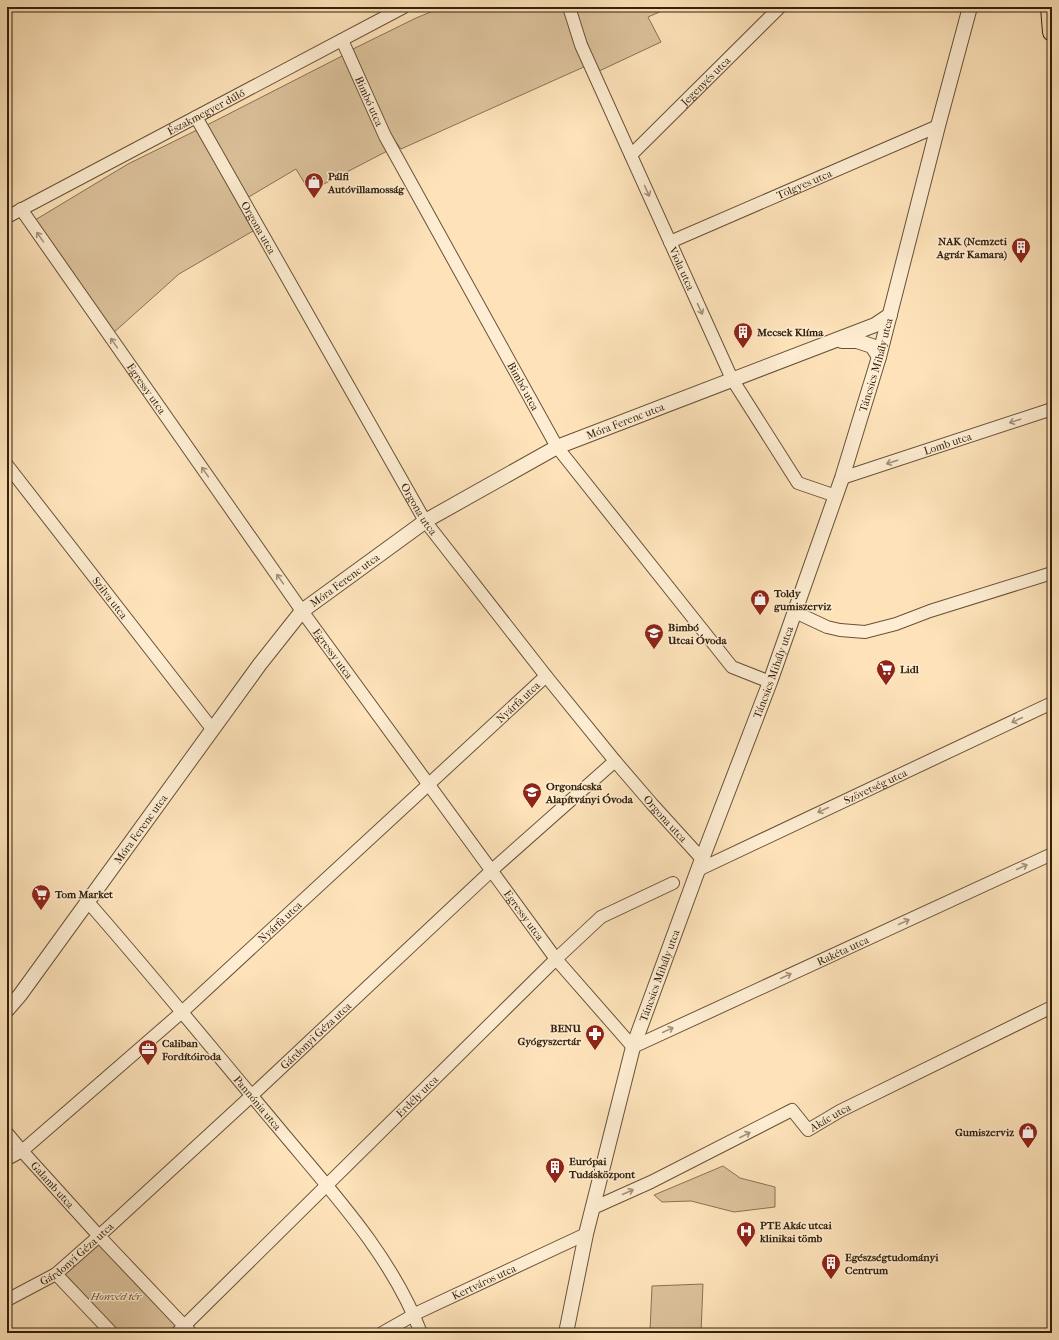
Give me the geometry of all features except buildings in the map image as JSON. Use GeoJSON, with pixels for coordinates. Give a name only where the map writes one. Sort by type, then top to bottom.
{"type":"FeatureCollection","features":[{"type":"Feature","properties":{"kind":"main road"},"geometry":{"type":"LineString","coordinates":[[1050,7],[1052,32]]}},
{"type":"Feature","properties":{"kind":"street","name":"Északmegyer dűlő"},"geometry":{"type":"LineString","coordinates":[[7,216],[404,7]]}},
{"type":"Feature","properties":{"kind":"street","name":"Viola utca"},"geometry":{"type":"LineString","coordinates":[[569,7],[581,45],[732,379],[798,483],[836,496]]}},
{"type":"Feature","properties":{"kind":"street","name":"Jegenyés utca"},"geometry":{"type":"LineString","coordinates":[[631,155],[780,7]]}},
{"type":"Feature","properties":{"kind":"street","name":"Táncsics Mihály utca"},"geometry":{"type":"LineString","coordinates":[[566,1333],[586,1234],[633,1047],[700,864],[770,682],[842,478],[879,357],[970,7]]}},
{"type":"Feature","properties":{"kind":"street","name":"Bimbó utca"},"geometry":{"type":"LineString","coordinates":[[342,40],[385,136],[557,447],[732,667],[770,682]]}},
{"type":"Feature","properties":{"kind":"street","name":"Orgona utca"},"geometry":{"type":"LineString","coordinates":[[196,117],[425,521],[546,676],[700,864]]}},
{"type":"Feature","properties":{"kind":"street","name":"Tölgyes utca"},"geometry":{"type":"LineString","coordinates":[[670,242],[938,126]]}},
{"type":"Feature","properties":{"kind":"street","name":"Egressy utca"},"geometry":{"type":"LineString","coordinates":[[21,209],[302,611],[428,784],[556,959],[633,1047]]}},
{"type":"Feature","properties":{"kind":"street","name":"Móra Ferenc utca"},"geometry":{"type":"LineString","coordinates":[[7,1010],[20,995],[214,730],[260,664],[302,611],[425,521],[557,447],[835,341],[875,325],[890,315]]}},
{"type":"Feature","properties":{"kind":"street","name":"Móra Ferenc utca"},"geometry":{"type":"LineString","coordinates":[[835,341],[857,341],[872,346],[879,357]]}},
{"type":"Feature","properties":{"kind":"street","name":"Lomb utca"},"geometry":{"type":"LineString","coordinates":[[842,478],[1052,409]]}},
{"type":"Feature","properties":{"kind":"street","name":"Szilva utca"},"geometry":{"type":"LineString","coordinates":[[7,465],[214,730]]}},
{"type":"Feature","properties":{"kind":"street"},"geometry":{"type":"LineString","coordinates":[[795,612],[827,627],[840,630],[865,632],[896,624],[930,611],[1052,573]]}},
{"type":"Feature","properties":{"kind":"street"},"geometry":{"type":"LineString","coordinates":[[1017,584],[1036,580],[1052,580]]}},
{"type":"Feature","properties":{"kind":"street","name":"Nyárfa utca"},"geometry":{"type":"LineString","coordinates":[[7,1159],[22,1151],[182,1012],[546,676]]}},
{"type":"Feature","properties":{"kind":"street","name":"Szövetség utca"},"geometry":{"type":"LineString","coordinates":[[700,864],[1052,703]]}},
{"type":"Feature","properties":{"kind":"street","name":"Gárdonyi Géza utca"},"geometry":{"type":"LineString","coordinates":[[7,1300],[56,1274],[99,1236],[252,1096],[492,870],[615,760]]}},
{"type":"Feature","properties":{"kind":"street","name":"Rakéta utca"},"geometry":{"type":"LineString","coordinates":[[633,1047],[1052,854]]}},
{"type":"Feature","properties":{"kind":"street","name":"Erdély utca"},"geometry":{"type":"LineString","coordinates":[[184,1331],[327,1186],[556,959],[601,917],[673,883]]}},
{"type":"Feature","properties":{"kind":"street","name":"Pannónia utca"},"geometry":{"type":"LineString","coordinates":[[88,902],[182,1012],[361,1229],[393,1274],[414,1314],[421,1333]]}},
{"type":"Feature","properties":{"kind":"street","name":"Akác utca"},"geometry":{"type":"LineString","coordinates":[[593,1208],[651,1182],[792,1110],[808,1130],[840,1111],[1052,1007]]}},
{"type":"Feature","properties":{"kind":"street","name":"Galamb utca"},"geometry":{"type":"LineString","coordinates":[[7,1133],[99,1236]]}},
{"type":"Feature","properties":{"kind":"street","name":"Kertváros utca"},"geometry":{"type":"LineString","coordinates":[[382,1333],[414,1314],[586,1234]]}},
{"type":"Feature","properties":{"kind":"street"},"geometry":{"type":"LineString","coordinates":[[99,1236],[184,1331]]}},
{"type":"Feature","properties":{"kind":"street"},"geometry":{"type":"LineString","coordinates":[[56,1274],[112,1333]]}},
{"type":"Feature","properties":{"kind":"green space"},"geometry":{"type":"Polygon","coordinates":[[[443,7],[563,7],[586,66],[401,149],[388,131],[353,49],[416,18],[443,7]]]}},
{"type":"Feature","properties":{"kind":"green space"},"geometry":{"type":"Polygon","coordinates":[[[573,7],[671,7],[648,17],[661,42],[597,72],[573,7]]]}},
{"type":"Feature","properties":{"kind":"green space"},"geometry":{"type":"Polygon","coordinates":[[[344,55],[391,149],[310,192],[296,169],[247,198],[207,125],[344,55]]]}},
{"type":"Feature","properties":{"kind":"green space"},"geometry":{"type":"Polygon","coordinates":[[[197,130],[253,231],[179,274],[112,334],[35,220],[128,164],[197,130]]]}},
{"type":"Feature","properties":{"kind":"green space"},"geometry":{"type":"Polygon","coordinates":[[[723,1166],[740,1178],[775,1187],[775,1207],[734,1212],[691,1201],[662,1202],[654,1195],[723,1166]]]}},
{"type":"Feature","properties":{"kind":"green space","name":"Honvéd tér"},"geometry":{"type":"Polygon","coordinates":[[[99,1236],[191,1333],[112,1333],[56,1274],[99,1236]]]}},
{"type":"Feature","properties":{"kind":"green space"},"geometry":{"type":"Polygon","coordinates":[[[703,1284],[701,1333],[592,1333],[650,1331],[652,1286],[703,1284]]]}},
{"type":"Feature","properties":{"kind":"place","name":"Pálfi Autóvillamosság"},"geometry":{"type":"Point","coordinates":[314,199]}},
{"type":"Feature","properties":{"kind":"place","name":"NAK (Nemzeti Agrár Kamara)"},"geometry":{"type":"Point","coordinates":[1021,264]}},
{"type":"Feature","properties":{"kind":"place","name":"Mecsek Klíma"},"geometry":{"type":"Point","coordinates":[743,349]}},
{"type":"Feature","properties":{"kind":"place","name":"Toldy gumiszerviz"},"geometry":{"type":"Point","coordinates":[760,616]}},
{"type":"Feature","properties":{"kind":"place","name":"Bimbó Utcai Óvoda"},"geometry":{"type":"Point","coordinates":[654,650]}},
{"type":"Feature","properties":{"kind":"place","name":"Lidl"},"geometry":{"type":"Point","coordinates":[886,686]}},
{"type":"Feature","properties":{"kind":"place","name":"Orgonácska Alapítványi Óvoda"},"geometry":{"type":"Point","coordinates":[532,809]}},
{"type":"Feature","properties":{"kind":"place","name":"Tom Market"},"geometry":{"type":"Point","coordinates":[41,911]}},
{"type":"Feature","properties":{"kind":"place","name":"BENU Gyógyszertár"},"geometry":{"type":"Point","coordinates":[595,1051]}},
{"type":"Feature","properties":{"kind":"place","name":"Caliban Fordítóiroda"},"geometry":{"type":"Point","coordinates":[148,1066]}},
{"type":"Feature","properties":{"kind":"place","name":"Gumiszerviz"},"geometry":{"type":"Point","coordinates":[1028,1149]}},
{"type":"Feature","properties":{"kind":"place","name":"Európai Tudásközpont"},"geometry":{"type":"Point","coordinates":[555,1184]}},
{"type":"Feature","properties":{"kind":"place","name":"PTE Akác utcai klinikai tömb"},"geometry":{"type":"Point","coordinates":[746,1248]}},
{"type":"Feature","properties":{"kind":"place","name":"Egészségtudományi Centrum"},"geometry":{"type":"Point","coordinates":[831,1280]}}]}
